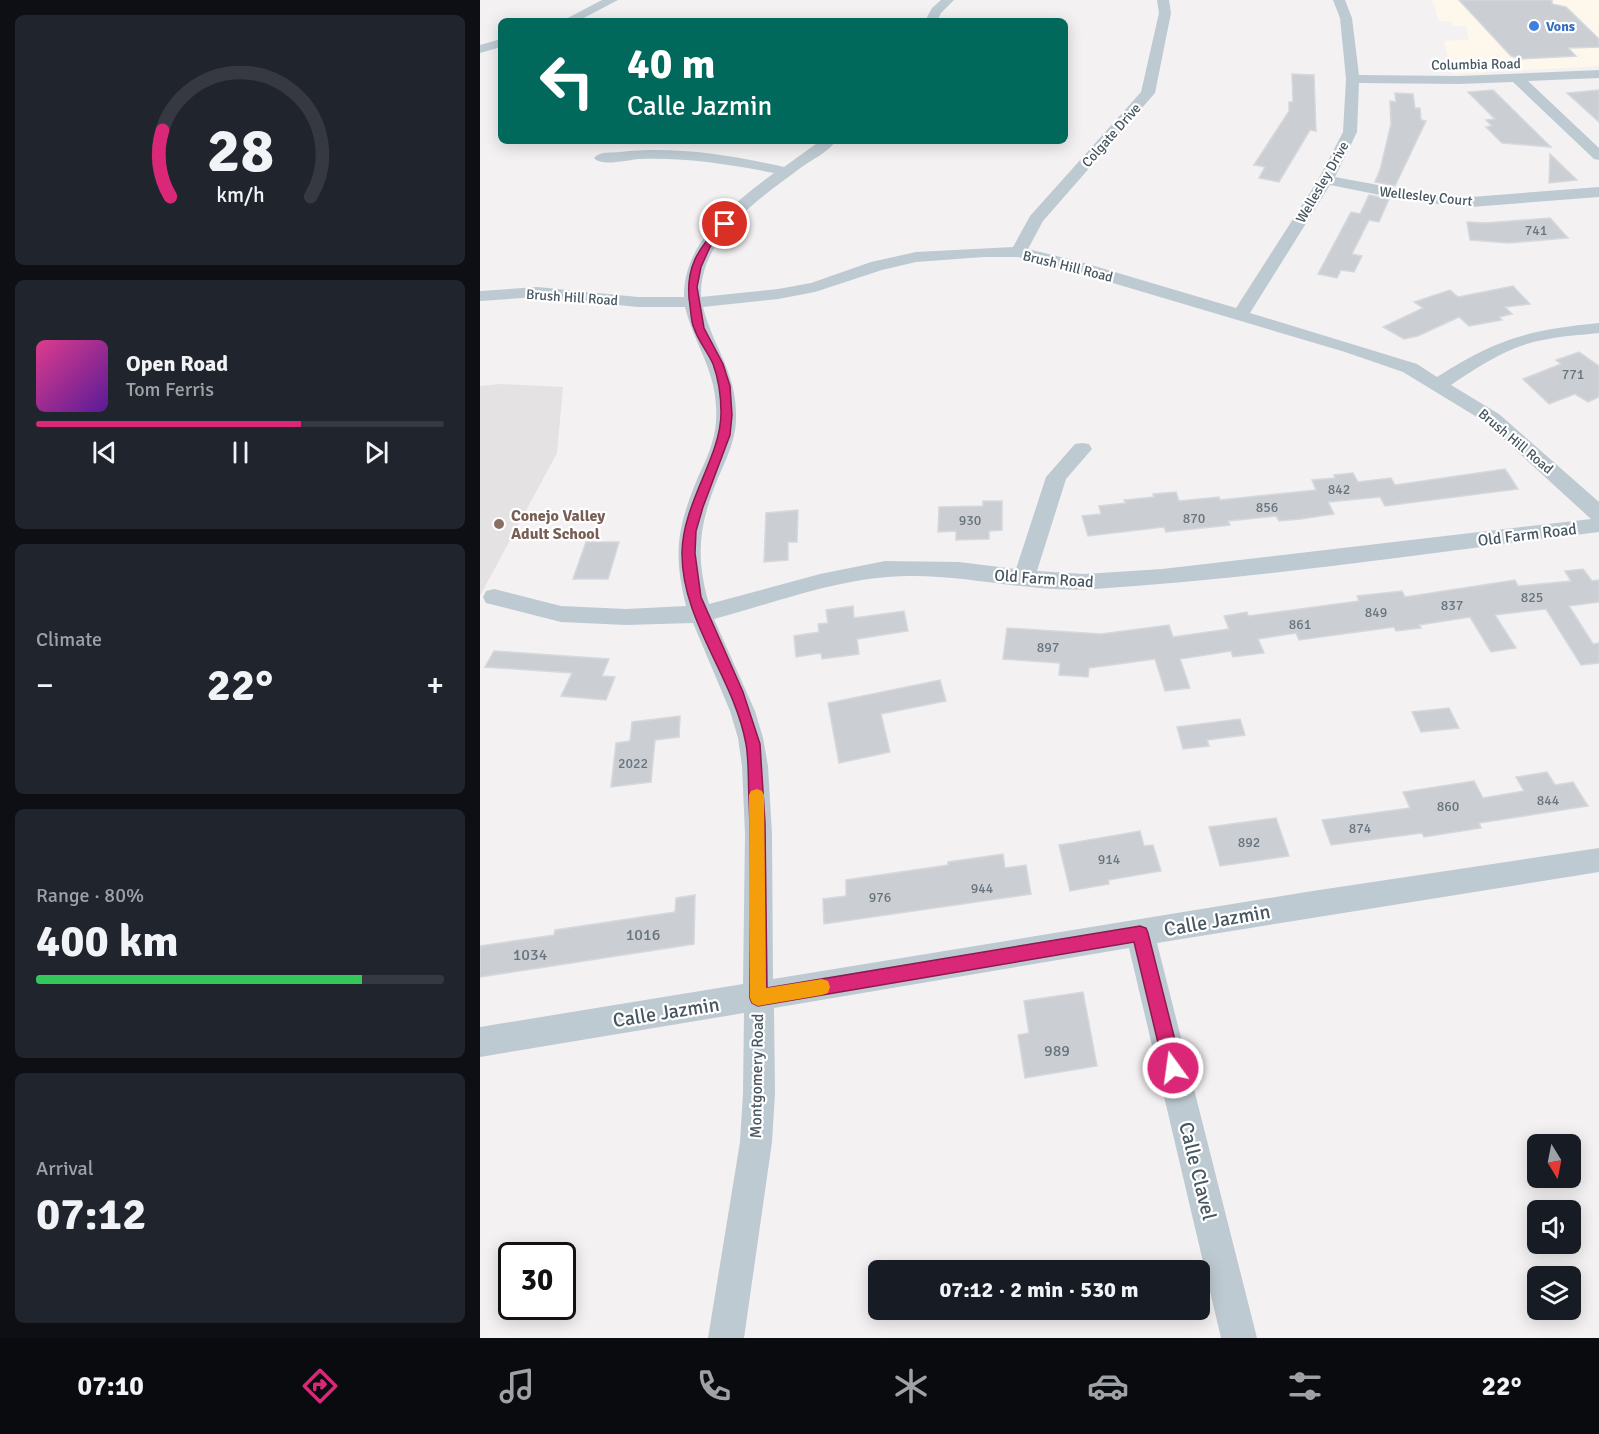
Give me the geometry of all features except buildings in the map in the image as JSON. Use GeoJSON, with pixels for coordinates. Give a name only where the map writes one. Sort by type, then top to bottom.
{"type":"FeatureCollection","features":[{"type":"Feature","properties":{"kind":"street"},"geometry":{"type":"LineString","coordinates":[[574,18],[612,0]]}},
{"type":"Feature","properties":{"kind":"street"},"geometry":{"type":"LineString","coordinates":[[932,18],[936,11],[948,0]]}},
{"type":"Feature","properties":{"kind":"street","name":"Colgate Drive"},"geometry":{"type":"LineString","coordinates":[[1018,252],[1036,219],[1148,93],[1164,13],[1163,0]]}},
{"type":"Feature","properties":{"kind":"street","name":"Wellesley Drive"},"geometry":{"type":"LineString","coordinates":[[1240,315],[1326,180],[1350,132],[1353,79],[1346,18],[1339,0]]}},
{"type":"Feature","properties":{"kind":"street"},"geometry":{"type":"LineString","coordinates":[[480,50],[498,44]]}},
{"type":"Feature","properties":{"kind":"street","name":"Columbia Road"},"geometry":{"type":"LineString","coordinates":[[1353,79],[1426,81],[1599,74]]}},
{"type":"Feature","properties":{"kind":"street"},"geometry":{"type":"LineString","coordinates":[[1518,78],[1599,156]]}},
{"type":"Feature","properties":{"kind":"street","name":"Montgomery Road"},"geometry":{"type":"LineString","coordinates":[[726,1338],[749,1194],[758,1115],[758,823],[753,744],[736,692],[694,597],[688,553],[690,531],[724,435],[727,415],[724,386],[718,364],[699,328],[693,304],[692,287],[696,267],[713,235],[737,212],[825,144]]}},
{"type":"Feature","properties":{"kind":"street"},"geometry":{"type":"LineString","coordinates":[[601,158],[631,154],[694,154],[720,157],[788,172]]}},
{"type":"Feature","properties":{"kind":"street","name":"Wellesley Court"},"geometry":{"type":"LineString","coordinates":[[1326,180],[1410,196],[1471,202],[1599,192]]}},
{"type":"Feature","properties":{"kind":"street","name":"Brush Hill Road"},"geometry":{"type":"LineString","coordinates":[[480,296],[538,292],[638,302],[693,304],[778,294],[814,287],[876,266],[916,257],[973,252],[1018,252],[1075,266],[1386,358],[1439,384],[1492,418],[1599,514]]}},
{"type":"Feature","properties":{"kind":"street"},"geometry":{"type":"LineString","coordinates":[[1439,384],[1467,366],[1515,342],[1542,335],[1599,328]]}},
{"type":"Feature","properties":{"kind":"street"},"geometry":{"type":"LineString","coordinates":[[1024,578],[1056,477],[1082,449]]}},
{"type":"Feature","properties":{"kind":"street","name":"Old Farm Road"},"geometry":{"type":"LineString","coordinates":[[494,597],[561,614],[592,617],[702,614],[820,582],[885,570],[913,568],[959,570],[1024,578],[1085,582],[1161,577],[1599,525]]}},
{"type":"Feature","properties":{"kind":"street","name":"Calle Jazmin"},"geometry":{"type":"LineString","coordinates":[[480,1042],[758,998],[1317,903],[1599,860]]}},
{"type":"Feature","properties":{"kind":"street","name":"Calle Clavel"},"geometry":{"type":"LineString","coordinates":[[1140,933],[1239,1338]]}},
{"type":"Feature","properties":{"kind":"shaded area"},"geometry":{"type":"Polygon","coordinates":[[[1431,0],[1599,0],[1599,66],[1452,74],[1444,41],[1469,40],[1466,26],[1452,26],[1451,21],[1438,21],[1435,6],[1431,0]]]}},
{"type":"Feature","properties":{"kind":"shaded area","name":"Conejo Valley Adult School"},"geometry":{"type":"Polygon","coordinates":[[[501,384],[563,387],[557,453],[480,596],[480,386],[501,384]]]}},
{"type":"Feature","properties":{"kind":"slow traffic"},"geometry":{"type":"LineString","coordinates":[[757,795],[758,998],[822,987]]}},
{"type":"Feature","properties":{"kind":"place","name":"Vons"},"geometry":{"type":"Point","coordinates":[1534,26]}},
{"type":"Feature","properties":{"kind":"place","name":"Conejo Valley Adult School"},"geometry":{"type":"Point","coordinates":[499,524]}},
{"type":"Feature","properties":{"kind":"route"},"geometry":{"type":"LineString","coordinates":[[725,224],[713,235],[705,247],[696,267],[692,287],[693,304],[699,328],[718,364],[724,386],[727,415],[724,435],[690,531],[688,553],[694,597],[736,692],[753,744],[758,823],[758,998],[1140,933],[1173,1068]]}}]}
